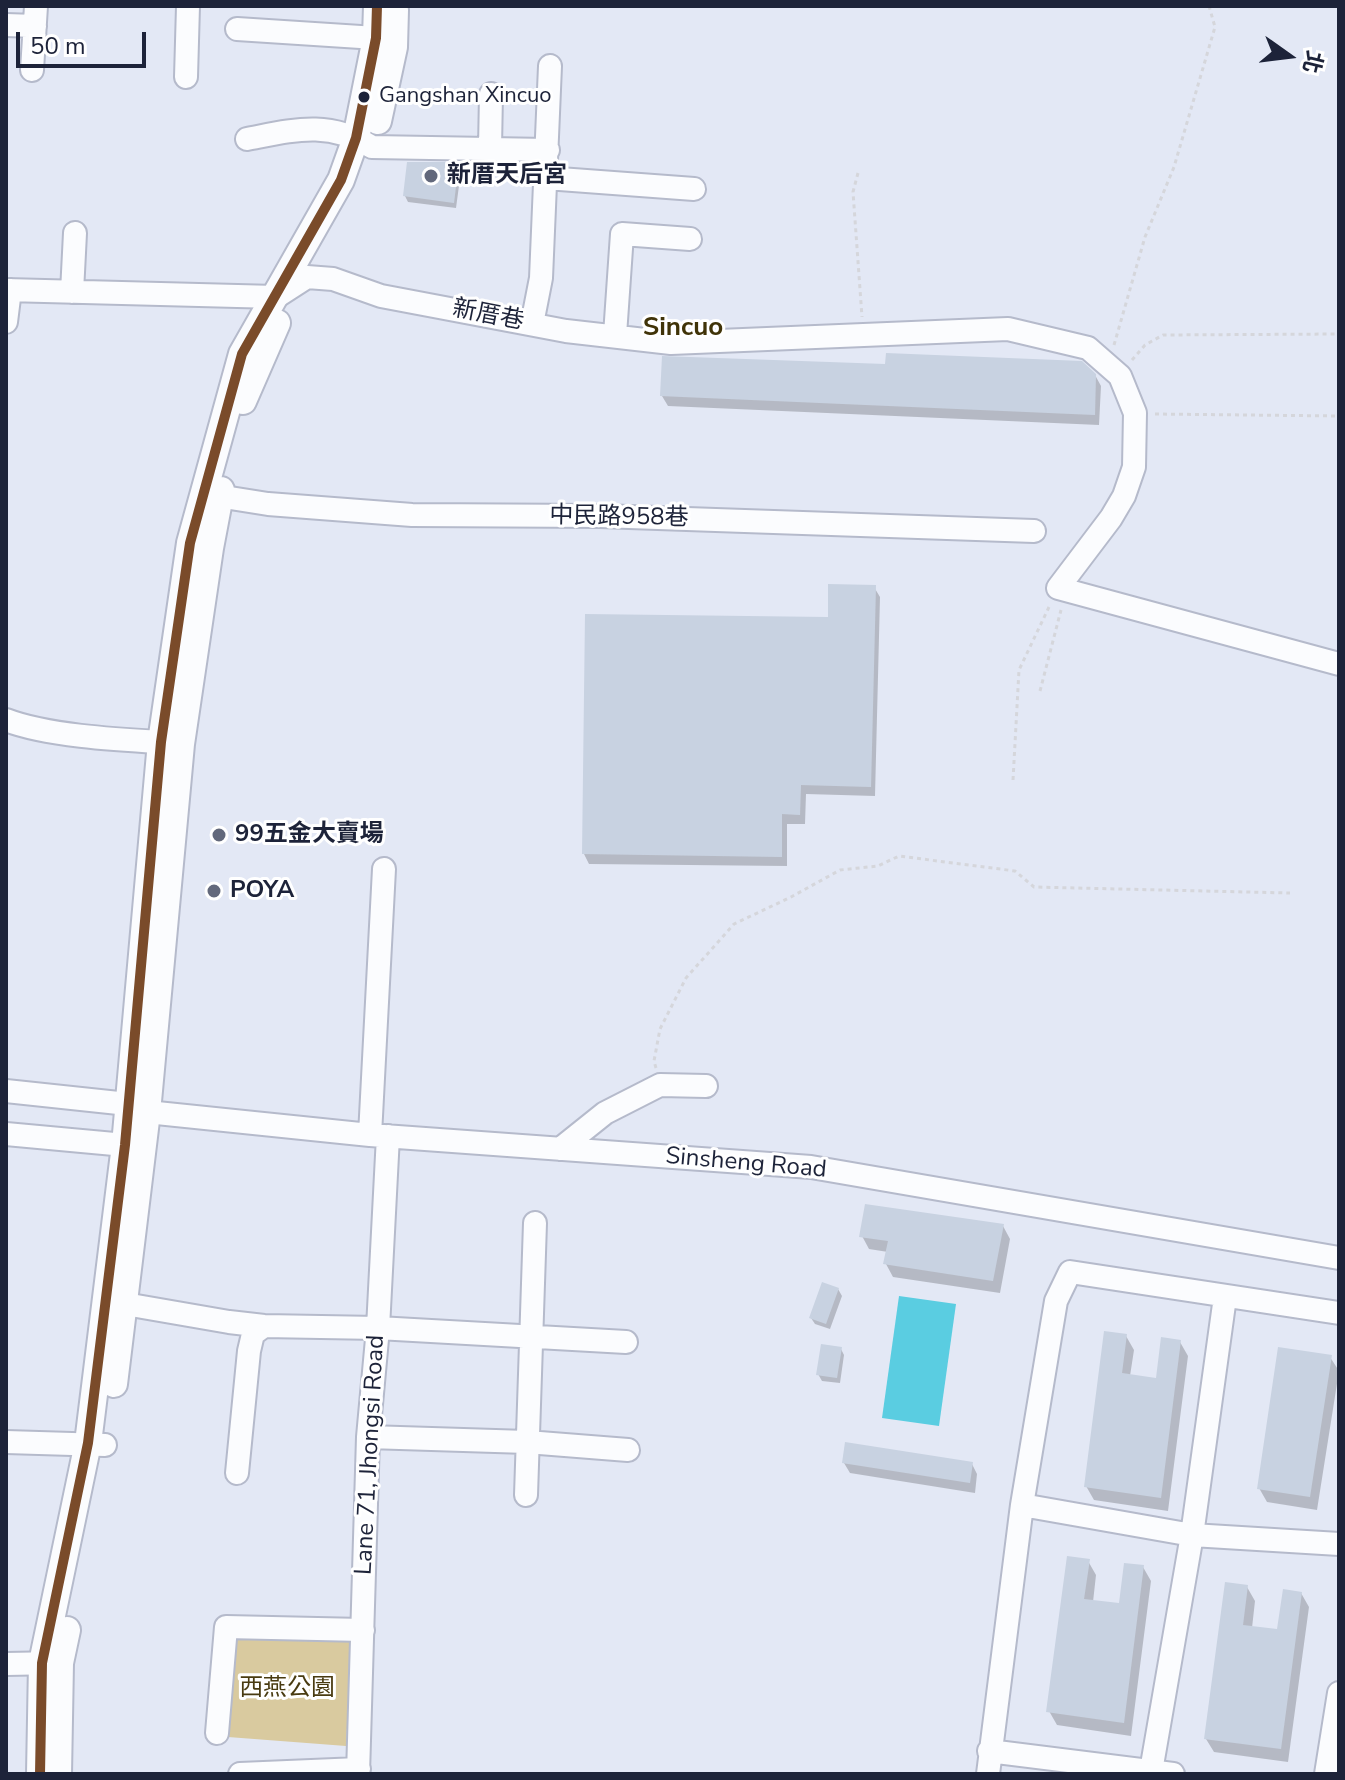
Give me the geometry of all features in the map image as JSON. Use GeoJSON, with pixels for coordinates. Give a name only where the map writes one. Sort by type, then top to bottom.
{"type":"FeatureCollection","features":[{"type":"Feature","properties":{"kind":"main road"},"geometry":{"type":"LineString","coordinates":[[212,495],[243,402],[273,329],[307,277],[358,182],[376,38],[377,6]]}},
{"type":"Feature","properties":{"kind":"main road"},"geometry":{"type":"LineString","coordinates":[[40,1774],[51,1663],[125,1304],[138,1108],[171,743],[212,495],[242,354],[364,142],[394,47],[395,6]]}},
{"type":"Feature","properties":{"kind":"main road"},"geometry":{"type":"LineString","coordinates":[[96,1444],[125,1145],[138,1108]]}},
{"type":"Feature","properties":{"kind":"main road"},"geometry":{"type":"LineString","coordinates":[[51,1663],[58,1774]]}},
{"type":"Feature","properties":{"kind":"street"},"geometry":{"type":"LineString","coordinates":[[186,77],[188,6]]}},
{"type":"Feature","properties":{"kind":"street"},"geometry":{"type":"LineString","coordinates":[[6,25],[36,16],[32,70]]}},
{"type":"Feature","properties":{"kind":"street"},"geometry":{"type":"LineString","coordinates":[[237,29],[376,38]]}},
{"type":"Feature","properties":{"kind":"street"},"geometry":{"type":"LineString","coordinates":[[532,324],[541,278],[550,66]]}},
{"type":"Feature","properties":{"kind":"street"},"geometry":{"type":"LineString","coordinates":[[490,148],[491,94]]}},
{"type":"Feature","properties":{"kind":"street"},"geometry":{"type":"LineString","coordinates":[[247,139],[307,127],[364,142],[548,150]]}},
{"type":"Feature","properties":{"kind":"street"},"geometry":{"type":"LineString","coordinates":[[546,178],[694,189]]}},
{"type":"Feature","properties":{"kind":"street"},"geometry":{"type":"LineString","coordinates":[[72,292],[75,233]]}},
{"type":"Feature","properties":{"kind":"street"},"geometry":{"type":"LineString","coordinates":[[615,335],[622,234],[690,239]]}},
{"type":"Feature","properties":{"kind":"street"},"geometry":{"type":"LineString","coordinates":[[6,322],[8,290],[276,297],[307,277]]}},
{"type":"Feature","properties":{"kind":"street","name":"新厝巷"},"geometry":{"type":"LineString","coordinates":[[307,277],[333,279],[381,296],[566,331],[671,343],[1008,329],[1088,348],[1114,370]]}},
{"type":"Feature","properties":{"kind":"street"},"geometry":{"type":"LineString","coordinates":[[1114,370],[1135,413],[1134,467],[1124,496],[1062,589],[1339,664]]}},
{"type":"Feature","properties":{"kind":"street","name":"中民路958巷"},"geometry":{"type":"LineString","coordinates":[[212,495],[268,504],[412,515],[616,517],[1034,531]]}},
{"type":"Feature","properties":{"kind":"street"},"geometry":{"type":"LineString","coordinates":[[6,720],[48,731],[171,743]]}},
{"type":"Feature","properties":{"kind":"street","name":"Lane 71, Jhongsi Road"},"geometry":{"type":"LineString","coordinates":[[358,1771],[368,1437],[378,1328],[384,869]]}},
{"type":"Feature","properties":{"kind":"street"},"geometry":{"type":"LineString","coordinates":[[560,1149],[605,1113],[660,1085],[706,1086]]}},
{"type":"Feature","properties":{"kind":"street","name":"Sinsheng Road"},"geometry":{"type":"LineString","coordinates":[[6,1091],[379,1135],[811,1167],[1339,1258]]}},
{"type":"Feature","properties":{"kind":"street"},"geometry":{"type":"LineString","coordinates":[[6,1134],[125,1145]]}},
{"type":"Feature","properties":{"kind":"street"},"geometry":{"type":"LineString","coordinates":[[526,1495],[535,1223]]}},
{"type":"Feature","properties":{"kind":"street"},"geometry":{"type":"LineString","coordinates":[[988,1774],[1022,1505],[1056,1301],[1070,1272],[1339,1313]]}},
{"type":"Feature","properties":{"kind":"street"},"geometry":{"type":"LineString","coordinates":[[989,1751],[1162,1773],[1225,1297]]}},
{"type":"Feature","properties":{"kind":"street"},"geometry":{"type":"LineString","coordinates":[[125,1304],[264,1326],[378,1328],[626,1342]]}},
{"type":"Feature","properties":{"kind":"street"},"geometry":{"type":"LineString","coordinates":[[237,1473],[249,1351],[253,1334],[264,1326]]}},
{"type":"Feature","properties":{"kind":"street"},"geometry":{"type":"LineString","coordinates":[[368,1437],[527,1442],[628,1450]]}},
{"type":"Feature","properties":{"kind":"street"},"geometry":{"type":"LineString","coordinates":[[6,1442],[96,1444]]}},
{"type":"Feature","properties":{"kind":"street"},"geometry":{"type":"LineString","coordinates":[[1022,1505],[1192,1535],[1339,1544]]}},
{"type":"Feature","properties":{"kind":"street"},"geometry":{"type":"LineString","coordinates":[[217,1733],[226,1627],[363,1630]]}},
{"type":"Feature","properties":{"kind":"street"},"geometry":{"type":"LineString","coordinates":[[6,1664],[51,1663]]}},
{"type":"Feature","properties":{"kind":"street"},"geometry":{"type":"LineString","coordinates":[[1326,1774],[1339,1693]]}},
{"type":"Feature","properties":{"kind":"street"},"geometry":{"type":"LineString","coordinates":[[240,1774],[358,1771]]}},
{"type":"Feature","properties":{"kind":"path"},"geometry":{"type":"LineString","coordinates":[[1114,370],[1145,237],[1174,167],[1215,27],[1209,6]]}},
{"type":"Feature","properties":{"kind":"path"},"geometry":{"type":"LineString","coordinates":[[858,173],[853,192],[863,337]]}},
{"type":"Feature","properties":{"kind":"path"},"geometry":{"type":"LineString","coordinates":[[1114,370],[1163,335],[1339,334]]}},
{"type":"Feature","properties":{"kind":"path"},"geometry":{"type":"LineString","coordinates":[[1135,413],[1339,416]]}},
{"type":"Feature","properties":{"kind":"path"},"geometry":{"type":"LineString","coordinates":[[1040,691],[1062,589]]}},
{"type":"Feature","properties":{"kind":"path"},"geometry":{"type":"LineString","coordinates":[[1013,780],[1019,670],[1062,589]]}},
{"type":"Feature","properties":{"kind":"path"},"geometry":{"type":"LineString","coordinates":[[660,1085],[654,1061],[660,1029],[686,978],[734,924],[840,870],[878,866],[899,856],[1015,871],[1034,887],[1144,887],[1290,893]]}},
{"type":"Feature","properties":{"kind":"green space","name":"西燕公園"},"geometry":{"type":"Polygon","coordinates":[[[234,1634],[352,1640],[346,1746],[228,1737],[234,1634]]]}},
{"type":"Feature","properties":{"kind":"water"},"geometry":{"type":"Polygon","coordinates":[[[899,1296],[956,1304],[939,1426],[882,1418],[899,1296]]]}},
{"type":"Feature","properties":{"kind":"building","name":"新厝天后宮"},"geometry":{"type":"Polygon","coordinates":[[[407,162],[459,162],[454,203],[403,196],[407,162]]]}},
{"type":"Feature","properties":{"kind":"building"},"geometry":{"type":"Polygon","coordinates":[[[886,353],[1082,361],[1096,374],[1095,415],[660,396],[662,356],[885,364],[886,353]]]}},
{"type":"Feature","properties":{"kind":"building"},"geometry":{"type":"Polygon","coordinates":[[[828,584],[876,585],[871,787],[801,785],[800,815],[782,814],[782,857],[582,854],[585,614],[828,617],[828,584]]]}},
{"type":"Feature","properties":{"kind":"building"},"geometry":{"type":"Polygon","coordinates":[[[865,1204],[1004,1224],[993,1281],[883,1264],[888,1241],[859,1237],[865,1204]]]}},
{"type":"Feature","properties":{"kind":"building"},"geometry":{"type":"Polygon","coordinates":[[[822,1282],[839,1288],[826,1324],[809,1318],[822,1282]]]}},
{"type":"Feature","properties":{"kind":"building"},"geometry":{"type":"Polygon","coordinates":[[[1104,1331],[1127,1334],[1122,1373],[1156,1378],[1161,1337],[1181,1340],[1161,1498],[1084,1487],[1104,1331]]]}},
{"type":"Feature","properties":{"kind":"building"},"geometry":{"type":"Polygon","coordinates":[[[821,1344],[842,1347],[837,1378],[816,1375],[821,1344]]]}},
{"type":"Feature","properties":{"kind":"building"},"geometry":{"type":"Polygon","coordinates":[[[1278,1347],[1332,1355],[1310,1497],[1257,1489],[1278,1347]]]}},
{"type":"Feature","properties":{"kind":"building"},"geometry":{"type":"Polygon","coordinates":[[[845,1442],[973,1462],[970,1483],[842,1463],[845,1442]]]}},
{"type":"Feature","properties":{"kind":"building"},"geometry":{"type":"Polygon","coordinates":[[[1067,1556],[1090,1559],[1084,1599],[1119,1603],[1124,1563],[1144,1565],[1124,1723],[1046,1712],[1067,1556]]]}},
{"type":"Feature","properties":{"kind":"building"},"geometry":{"type":"Polygon","coordinates":[[[1225,1582],[1248,1585],[1243,1625],[1277,1629],[1283,1589],[1302,1592],[1281,1749],[1204,1739],[1225,1582]]]}},
{"type":"Feature","properties":{"kind":"transit line"},"geometry":{"type":"LineString","coordinates":[[40,1774],[42,1663],[88,1443],[125,1145],[161,742],[190,543],[242,354],[341,180],[356,138],[376,38],[377,6]]}},
{"type":"Feature","properties":{"kind":"place","name":"Gangshan Xincuo"},"geometry":{"type":"Point","coordinates":[364,97]}},
{"type":"Feature","properties":{"kind":"place","name":"新厝天后宮"},"geometry":{"type":"Point","coordinates":[431,176]}},
{"type":"Feature","properties":{"kind":"place","name":"99五金大賣場"},"geometry":{"type":"Point","coordinates":[219,835]}},
{"type":"Feature","properties":{"kind":"place","name":"POYA"},"geometry":{"type":"Point","coordinates":[214,891]}},
{"type":"Feature","properties":{"kind":"district","name":"Sincuo"},"geometry":{"type":"Point","coordinates":[683,329]}}]}
